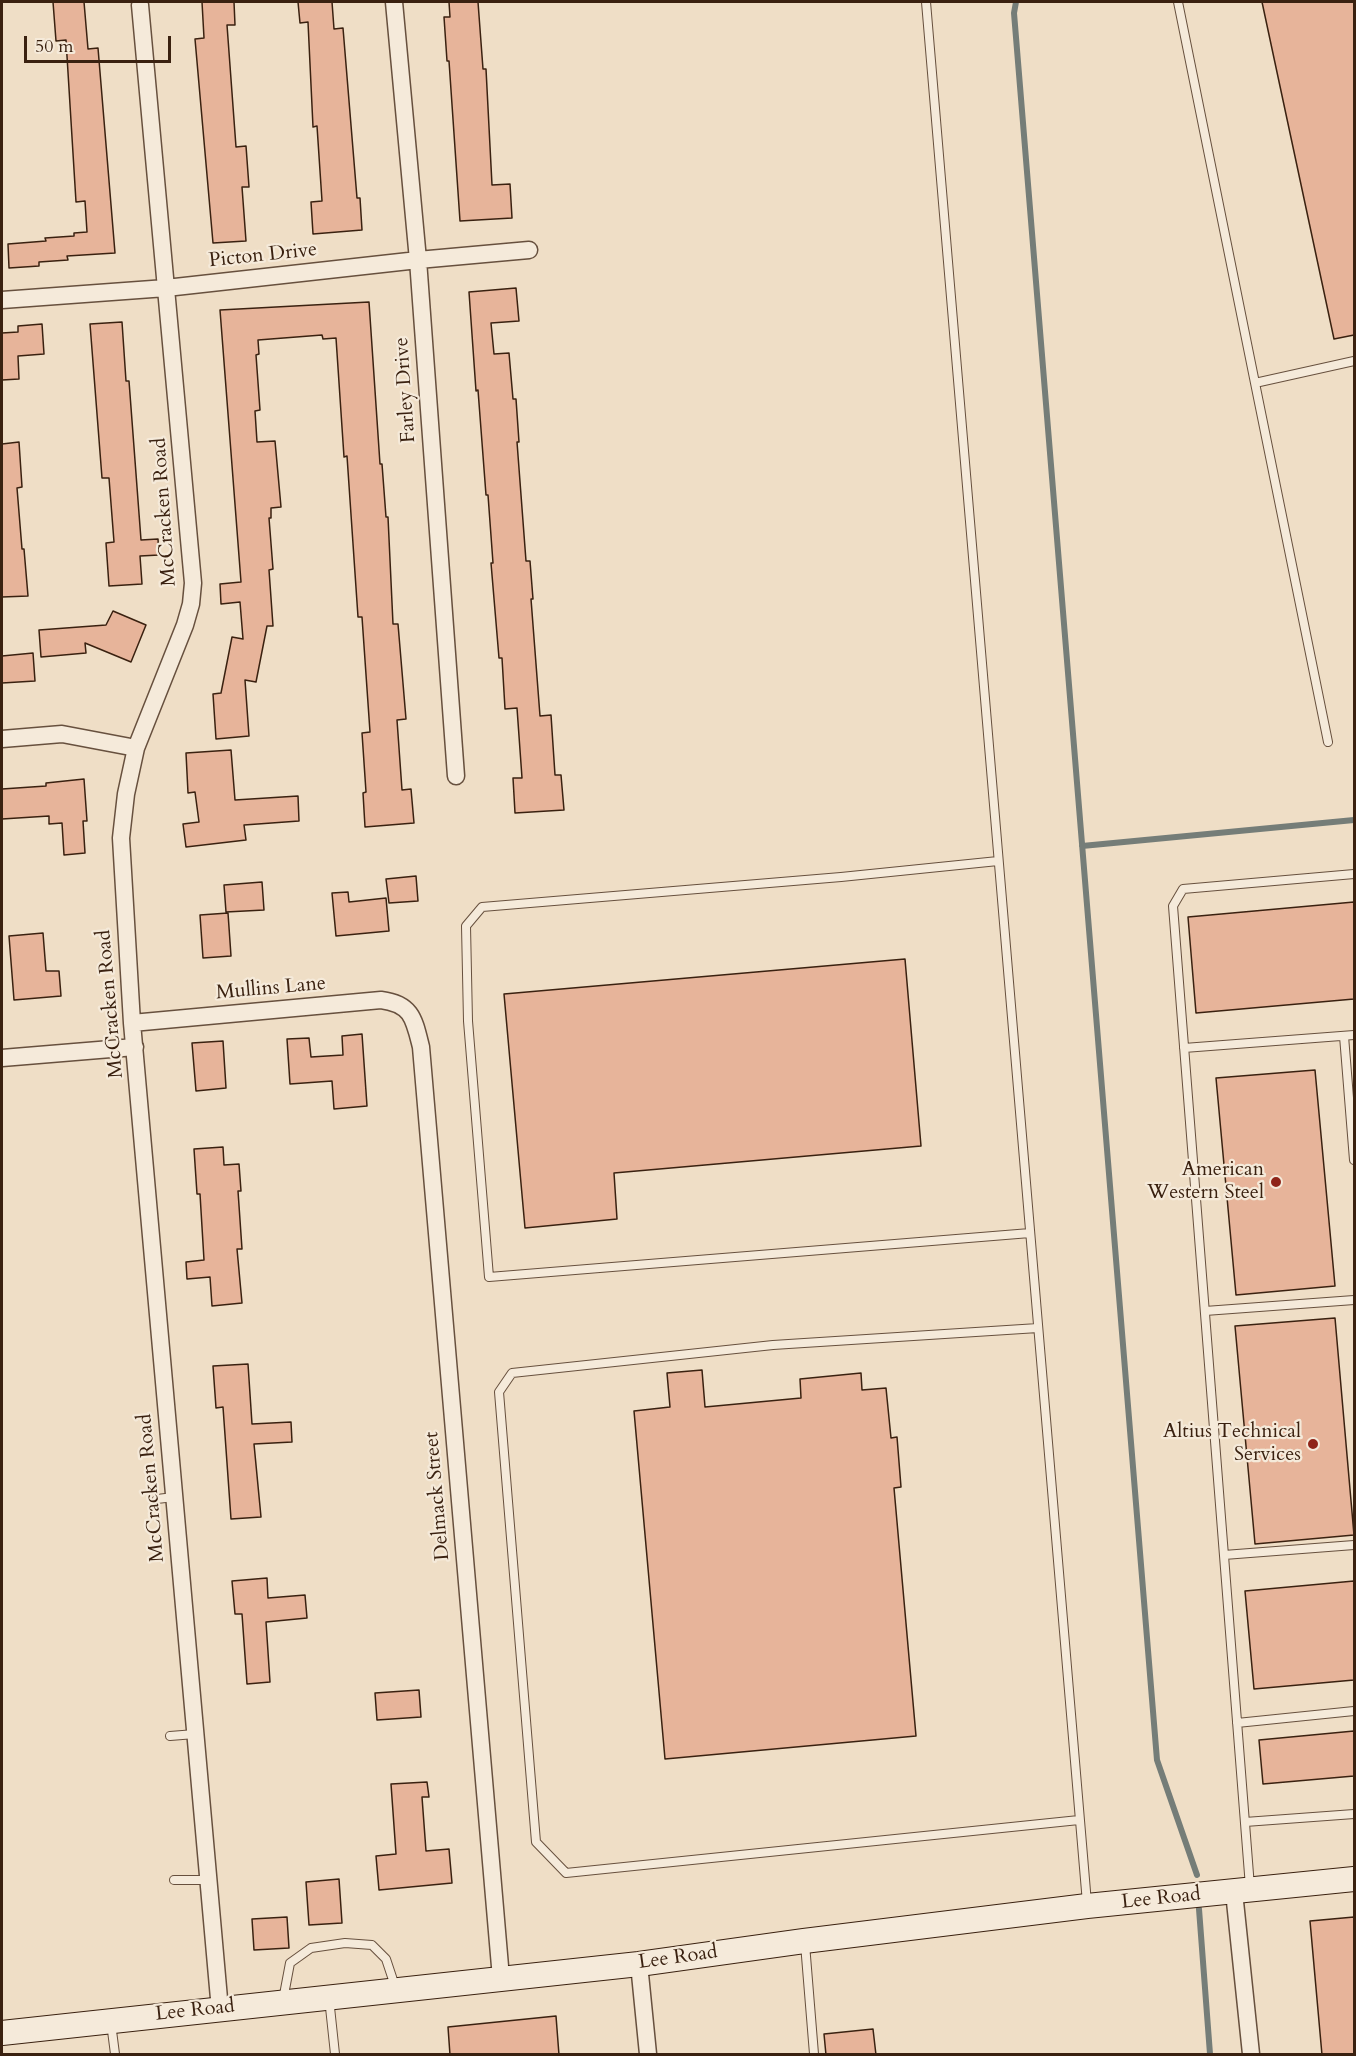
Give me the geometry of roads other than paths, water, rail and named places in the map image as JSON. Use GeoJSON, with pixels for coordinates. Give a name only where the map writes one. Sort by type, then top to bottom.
{"type":"FeatureCollection","features":[{"type":"Feature","properties":{"kind":"main road","name":"Lee Road"},"geometry":{"type":"LineString","coordinates":[[2,2033],[639,1964],[1087,1906],[1354,1879]]}},
{"type":"Feature","properties":{"kind":"street","name":"Farley Drive"},"geometry":{"type":"LineString","coordinates":[[394,2],[418,260],[456,776]]}},
{"type":"Feature","properties":{"kind":"street","name":"McCracken Road"},"geometry":{"type":"LineString","coordinates":[[140,5],[193,583],[191,604],[185,625],[136,748],[126,794],[121,838],[132,1023],[220,2010]]}},
{"type":"Feature","properties":{"kind":"street","name":"Picton Drive"},"geometry":{"type":"LineString","coordinates":[[2,300],[166,288],[529,250]]}},
{"type":"Feature","properties":{"kind":"street"},"geometry":{"type":"LineString","coordinates":[[2,739],[62,734],[136,748]]}},
{"type":"Feature","properties":{"kind":"street","name":"Mullins Lane"},"geometry":{"type":"LineString","coordinates":[[132,1023],[381,1000],[398,1002],[410,1012]]}},
{"type":"Feature","properties":{"kind":"street","name":"Delmack Street"},"geometry":{"type":"LineString","coordinates":[[410,1012],[421,1047],[501,1978]]}},
{"type":"Feature","properties":{"kind":"street"},"geometry":{"type":"LineString","coordinates":[[2,1058],[135,1047]]}},
{"type":"Feature","properties":{"kind":"street"},"geometry":{"type":"LineString","coordinates":[[1242,1891],[1251,2055]]}},
{"type":"Feature","properties":{"kind":"street"},"geometry":{"type":"LineString","coordinates":[[639,1964],[648,2055]]}},
{"type":"Feature","properties":{"kind":"lane"},"geometry":{"type":"LineString","coordinates":[[926,2],[1087,1906]]}},
{"type":"Feature","properties":{"kind":"lane"},"geometry":{"type":"LineString","coordinates":[[1178,2],[1328,742]]}},
{"type":"Feature","properties":{"kind":"lane"},"geometry":{"type":"LineString","coordinates":[[1256,382],[1354,361]]}},
{"type":"Feature","properties":{"kind":"lane"},"geometry":{"type":"LineString","coordinates":[[998,861],[830,878],[482,907],[466,926],[468,1021],[488,1266],[489,1277],[1030,1233]]}},
{"type":"Feature","properties":{"kind":"lane"},"geometry":{"type":"LineString","coordinates":[[1242,1891],[1245,1822],[1173,906],[1183,889],[1354,874]]}},
{"type":"Feature","properties":{"kind":"lane"},"geometry":{"type":"LineString","coordinates":[[1184,1048],[1354,1035]]}},
{"type":"Feature","properties":{"kind":"lane"},"geometry":{"type":"LineString","coordinates":[[1344,1036],[1354,1160]]}},
{"type":"Feature","properties":{"kind":"lane"},"geometry":{"type":"LineString","coordinates":[[1205,1311],[1354,1300]]}},
{"type":"Feature","properties":{"kind":"lane"},"geometry":{"type":"LineString","coordinates":[[1038,1328],[772,1345],[512,1373],[499,1392],[536,1842],[566,1873],[1079,1820]]}},
{"type":"Feature","properties":{"kind":"lane"},"geometry":{"type":"LineString","coordinates":[[157,1499],[174,1497]]}},
{"type":"Feature","properties":{"kind":"lane"},"geometry":{"type":"LineString","coordinates":[[1224,1555],[1354,1545]]}},
{"type":"Feature","properties":{"kind":"lane"},"geometry":{"type":"LineString","coordinates":[[1237,1723],[1354,1711]]}},
{"type":"Feature","properties":{"kind":"lane"},"geometry":{"type":"LineString","coordinates":[[170,1736],[195,1734]]}},
{"type":"Feature","properties":{"kind":"lane"},"geometry":{"type":"LineString","coordinates":[[1245,1822],[1354,1814]]}},
{"type":"Feature","properties":{"kind":"lane"},"geometry":{"type":"LineString","coordinates":[[174,1880],[208,1880]]}},
{"type":"Feature","properties":{"kind":"lane"},"geometry":{"type":"LineString","coordinates":[[804,1941],[814,2055]]}},
{"type":"Feature","properties":{"kind":"lane"},"geometry":{"type":"LineString","coordinates":[[283,2001],[290,1963],[311,1948],[345,1943],[372,1945],[386,1959],[396,1989]]}},
{"type":"Feature","properties":{"kind":"lane"},"geometry":{"type":"LineString","coordinates":[[328,1996],[334,2055]]}},
{"type":"Feature","properties":{"kind":"lane"},"geometry":{"type":"LineString","coordinates":[[111,2020],[115,2055]]}},
{"type":"Feature","properties":{"kind":"waterway"},"geometry":{"type":"LineString","coordinates":[[1016,2],[1014,13],[1157,1760],[1197,1875]]}},
{"type":"Feature","properties":{"kind":"waterway"},"geometry":{"type":"LineString","coordinates":[[1082,846],[1354,820]]}},
{"type":"Feature","properties":{"kind":"waterway"},"geometry":{"type":"LineString","coordinates":[[1199,1909],[1210,2054]]}},
{"type":"Feature","properties":{"kind":"place","name":"American Western Steel"},"geometry":{"type":"Point","coordinates":[1276,1182]}},
{"type":"Feature","properties":{"kind":"place","name":"Altius Technical Services"},"geometry":{"type":"Point","coordinates":[1313,1444]}}]}
